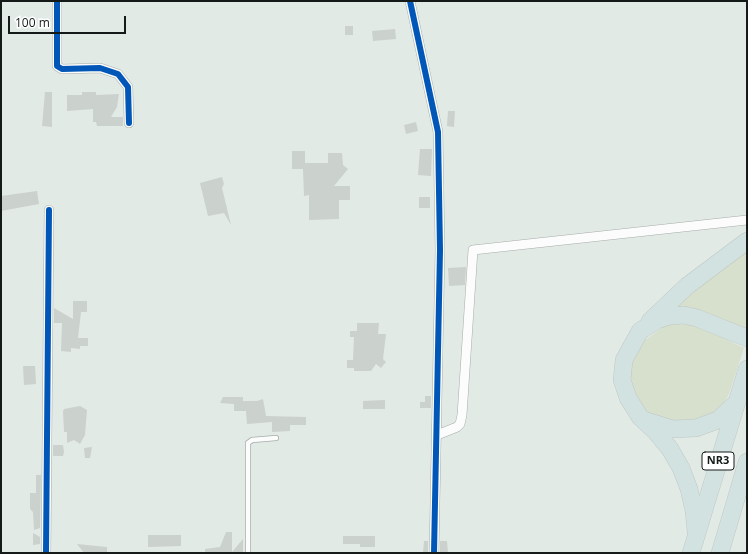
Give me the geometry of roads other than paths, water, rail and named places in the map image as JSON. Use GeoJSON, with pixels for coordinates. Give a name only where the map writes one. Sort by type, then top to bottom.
{"type":"FeatureCollection","features":[{"type":"Feature","properties":{"kind":"highway"},"geometry":{"type":"LineString","coordinates":[[696,532],[694,510],[689,489],[681,468],[661,438],[640,417],[624,389],[622,370],[628,351],[640,331],[687,286],[747,241]]}},
{"type":"Feature","properties":{"kind":"highway"},"geometry":{"type":"LineString","coordinates":[[640,331],[662,318],[684,314],[710,322],[747,338]]}},
{"type":"Feature","properties":{"kind":"highway","name":"NR3"},"geometry":{"type":"LineString","coordinates":[[691,553],[696,532],[747,369]]}},
{"type":"Feature","properties":{"kind":"highway"},"geometry":{"type":"LineString","coordinates":[[640,417],[661,427],[673,429],[696,428],[718,420],[735,404]]}},
{"type":"Feature","properties":{"kind":"highway","name":"NR3"},"geometry":{"type":"LineString","coordinates":[[720,553],[747,462]]}},
{"type":"Feature","properties":{"kind":"street"},"geometry":{"type":"LineString","coordinates":[[57,1],[57,66],[62,69],[100,68],[118,74],[128,87],[129,123]]}},
{"type":"Feature","properties":{"kind":"street"},"geometry":{"type":"LineString","coordinates":[[410,1],[438,132],[440,250],[434,553]]}},
{"type":"Feature","properties":{"kind":"street"},"geometry":{"type":"LineString","coordinates":[[46,553],[49,210]]}},
{"type":"Feature","properties":{"kind":"street"},"geometry":{"type":"LineString","coordinates":[[437,435],[457,427],[460,424],[462,416],[473,250],[747,220]]}},
{"type":"Feature","properties":{"kind":"lane"},"geometry":{"type":"LineString","coordinates":[[248,553],[248,443],[252,440],[276,438]]}}]}
